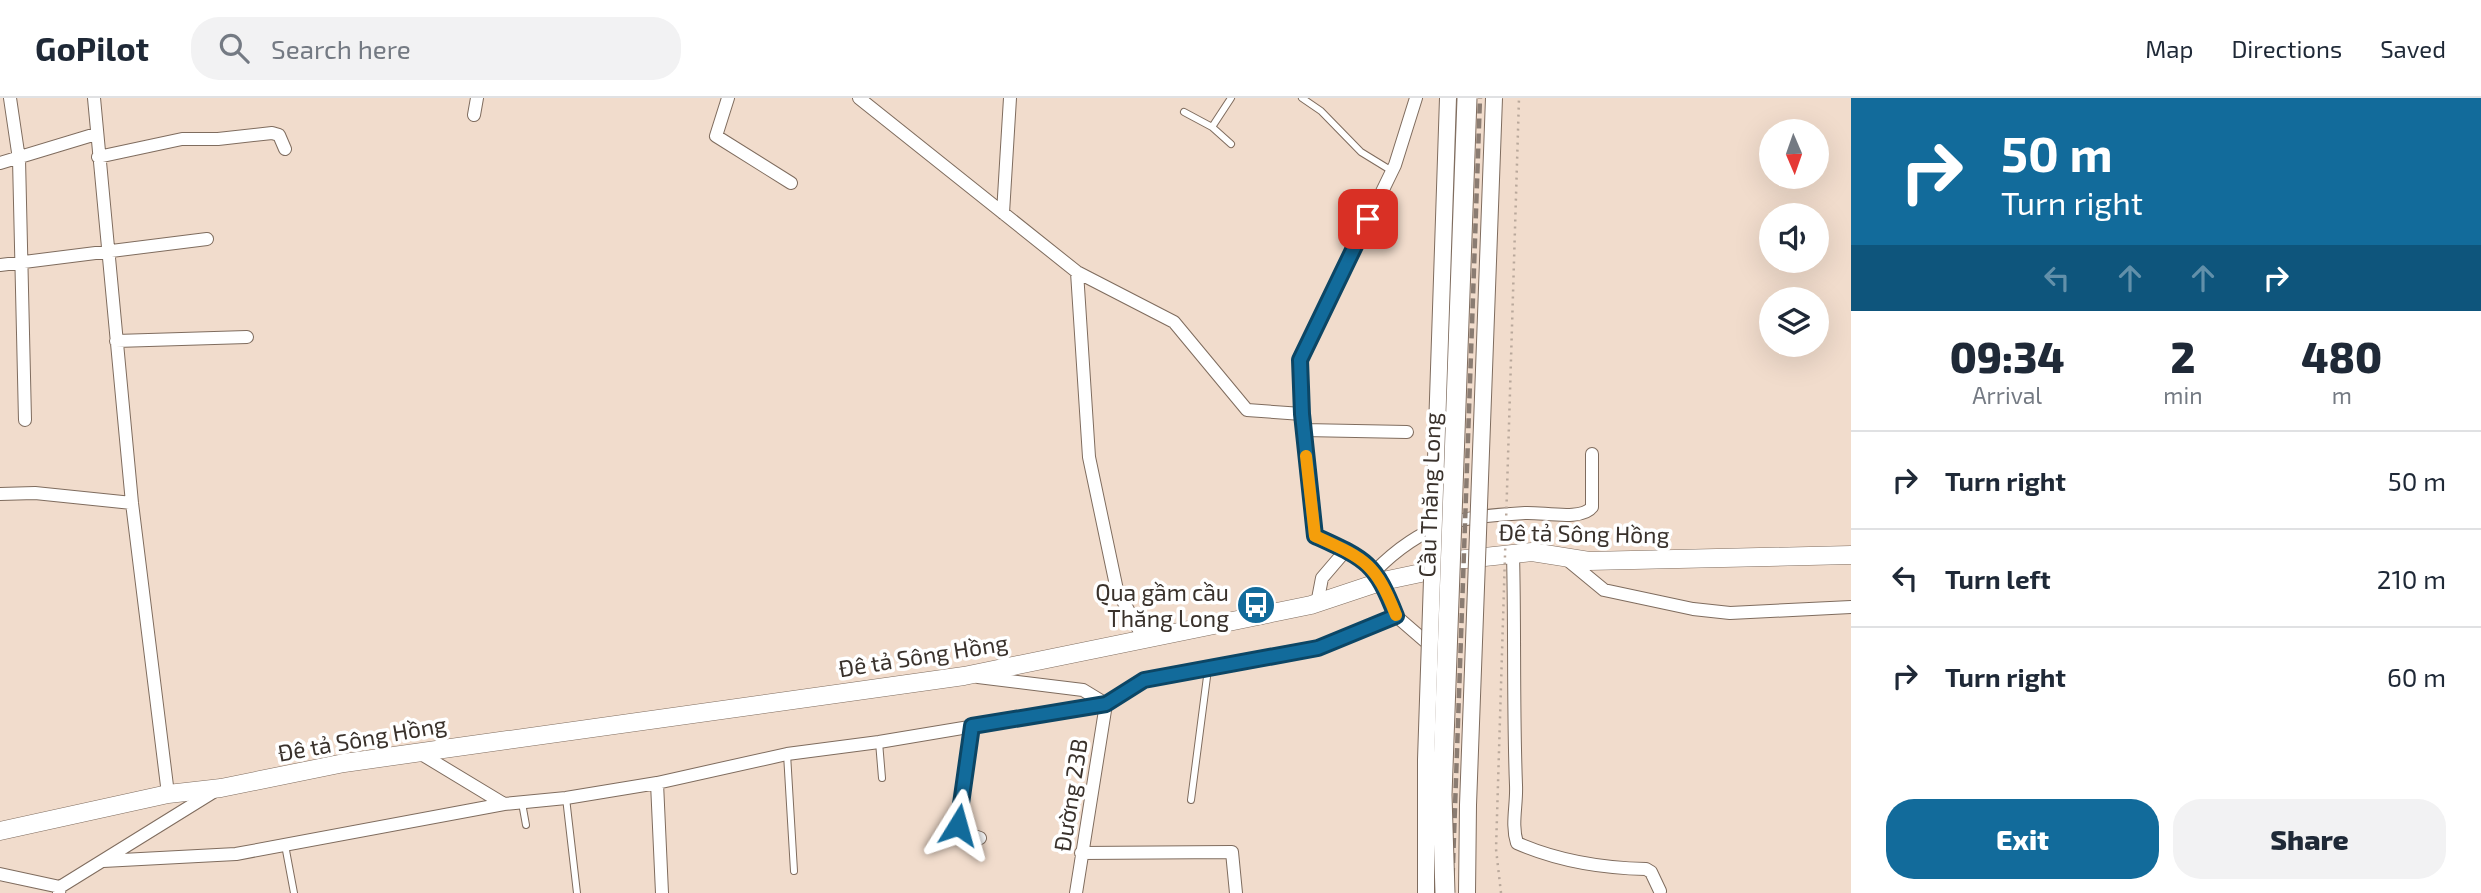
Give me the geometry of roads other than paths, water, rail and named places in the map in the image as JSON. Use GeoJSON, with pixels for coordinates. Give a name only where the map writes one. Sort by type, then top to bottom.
{"type":"FeatureCollection","features":[{"type":"Feature","properties":{"kind":"highway","name":"Cầu Thăng Long"},"geometry":{"type":"LineString","coordinates":[[1444,893],[1442,795],[1467,98]]}},
{"type":"Feature","properties":{"kind":"main road","name":"Cầu Thăng Long"},"geometry":{"type":"LineString","coordinates":[[1426,893],[1427,733],[1448,98]]}},
{"type":"Feature","properties":{"kind":"main road"},"geometry":{"type":"LineString","coordinates":[[1467,893],[1469,763],[1494,98]]}},
{"type":"Feature","properties":{"kind":"main road","name":"Đê tả Sông Hồng"},"geometry":{"type":"LineString","coordinates":[[0,831],[167,794],[220,788],[344,763],[964,676],[1317,604],[1379,576],[1435,570],[1456,560],[1532,552],[1590,561],[1851,555]]}},
{"type":"Feature","properties":{"kind":"street"},"geometry":{"type":"LineString","coordinates":[[10,98],[19,159],[25,420]]}},
{"type":"Feature","properties":{"kind":"street"},"geometry":{"type":"LineString","coordinates":[[94,98],[132,503],[167,794]]}},
{"type":"Feature","properties":{"kind":"street"},"geometry":{"type":"LineString","coordinates":[[474,115],[477,98]]}},
{"type":"Feature","properties":{"kind":"street"},"geometry":{"type":"LineString","coordinates":[[728,98],[716,136],[791,183]]}},
{"type":"Feature","properties":{"kind":"street"},"geometry":{"type":"LineString","coordinates":[[859,98],[1077,272],[1174,322],[1247,410],[1302,414]]}},
{"type":"Feature","properties":{"kind":"street"},"geometry":{"type":"LineString","coordinates":[[1003,213],[1010,98]]}},
{"type":"Feature","properties":{"kind":"street"},"geometry":{"type":"LineString","coordinates":[[1416,98],[1391,172],[1300,360],[1302,414],[1315,536],[1346,550],[1379,576],[1396,616],[1438,653],[1440,665],[1433,893]]}},
{"type":"Feature","properties":{"kind":"street"},"geometry":{"type":"LineString","coordinates":[[98,157],[182,139],[218,139],[275,133],[279,135],[285,149]]}},
{"type":"Feature","properties":{"kind":"street"},"geometry":{"type":"LineString","coordinates":[[0,163],[96,134]]}},
{"type":"Feature","properties":{"kind":"street"},"geometry":{"type":"LineString","coordinates":[[0,265],[208,239]]}},
{"type":"Feature","properties":{"kind":"street"},"geometry":{"type":"LineString","coordinates":[[1077,272],[1089,457],[1117,590],[1144,639]]}},
{"type":"Feature","properties":{"kind":"street"},"geometry":{"type":"LineString","coordinates":[[116,341],[247,337]]}},
{"type":"Feature","properties":{"kind":"street"},"geometry":{"type":"LineString","coordinates":[[1304,430],[1406,432]]}},
{"type":"Feature","properties":{"kind":"street"},"geometry":{"type":"LineString","coordinates":[[1379,576],[1404,543],[1452,521],[1526,513],[1580,515],[1589,512],[1592,506],[1592,454]]}},
{"type":"Feature","properties":{"kind":"street"},"geometry":{"type":"LineString","coordinates":[[0,494],[35,494],[132,503]]}},
{"type":"Feature","properties":{"kind":"street"},"geometry":{"type":"LineString","coordinates":[[1317,604],[1322,578],[1346,550]]}},
{"type":"Feature","properties":{"kind":"street"},"geometry":{"type":"LineString","coordinates":[[1513,554],[1513,709],[1517,807],[1513,829],[1517,843],[1545,855],[1573,862],[1646,869],[1651,872],[1660,891]]}},
{"type":"Feature","properties":{"kind":"street"},"geometry":{"type":"LineString","coordinates":[[1564,557],[1604,590],[1693,609],[1730,613],[1851,607]]}},
{"type":"Feature","properties":{"kind":"street"},"geometry":{"type":"LineString","coordinates":[[103,861],[236,854],[504,804],[566,798],[657,783],[788,754],[879,742],[1106,704],[1144,680],[1318,648],[1396,616]]}},
{"type":"Feature","properties":{"kind":"street"},"geometry":{"type":"LineString","coordinates":[[964,676],[1083,690],[1106,704]]}},
{"type":"Feature","properties":{"kind":"street","name":"Đường 23B"},"geometry":{"type":"LineString","coordinates":[[1076,893],[1106,704]]}},
{"type":"Feature","properties":{"kind":"street"},"geometry":{"type":"LineString","coordinates":[[972,726],[958,825],[960,831],[980,838]]}},
{"type":"Feature","properties":{"kind":"street"},"geometry":{"type":"LineString","coordinates":[[418,752],[504,804]]}},
{"type":"Feature","properties":{"kind":"street"},"geometry":{"type":"LineString","coordinates":[[657,783],[662,893]]}},
{"type":"Feature","properties":{"kind":"street"},"geometry":{"type":"LineString","coordinates":[[0,874],[59,890],[220,788]]}},
{"type":"Feature","properties":{"kind":"street"},"geometry":{"type":"LineString","coordinates":[[1081,853],[1233,852],[1236,893]]}},
{"type":"Feature","properties":{"kind":"lane"},"geometry":{"type":"LineString","coordinates":[[1212,127],[1231,98]]}},
{"type":"Feature","properties":{"kind":"lane"},"geometry":{"type":"LineString","coordinates":[[1302,98],[1321,111],[1361,152],[1391,172]]}},
{"type":"Feature","properties":{"kind":"lane"},"geometry":{"type":"LineString","coordinates":[[1184,111],[1212,127],[1231,144]]}},
{"type":"Feature","properties":{"kind":"lane"},"geometry":{"type":"LineString","coordinates":[[1191,800],[1209,668]]}},
{"type":"Feature","properties":{"kind":"lane"},"geometry":{"type":"LineString","coordinates":[[879,742],[882,778]]}},
{"type":"Feature","properties":{"kind":"lane"},"geometry":{"type":"LineString","coordinates":[[788,754],[794,871]]}},
{"type":"Feature","properties":{"kind":"lane"},"geometry":{"type":"LineString","coordinates":[[566,798],[576,893]]}},
{"type":"Feature","properties":{"kind":"lane"},"geometry":{"type":"LineString","coordinates":[[522,803],[526,825]]}},
{"type":"Feature","properties":{"kind":"lane"},"geometry":{"type":"LineString","coordinates":[[285,845],[294,893]]}},
{"type":"Feature","properties":{"kind":"railway"},"geometry":{"type":"LineString","coordinates":[[1452,893],[1480,98]]}},
{"type":"Feature","properties":{"kind":"place","name":"Qua gầm cầu Thăng Long"},"geometry":{"type":"Point","coordinates":[1256,605]}}]}
